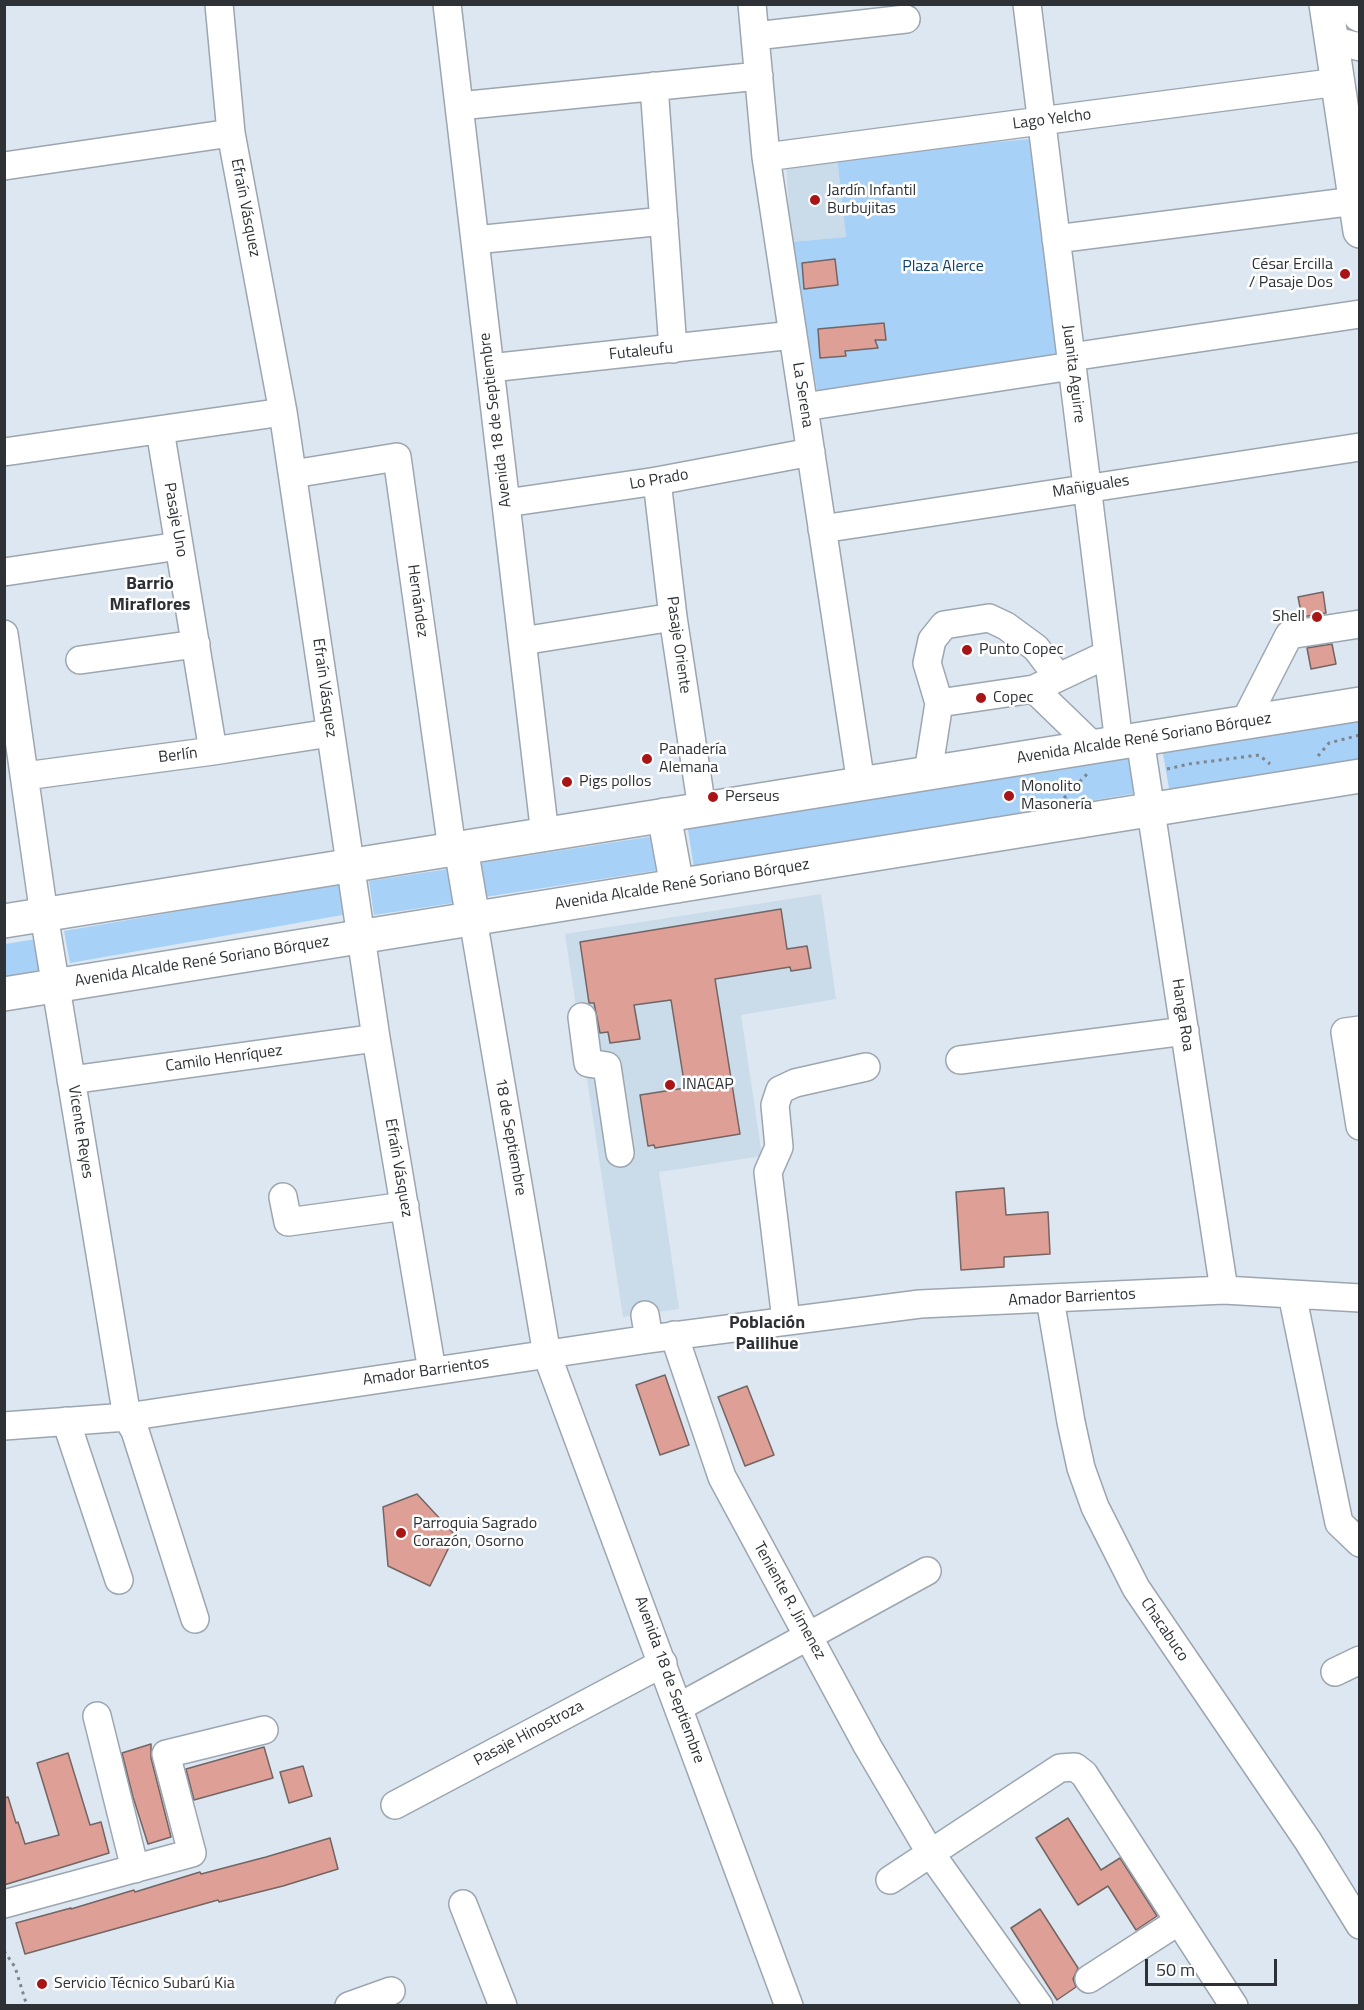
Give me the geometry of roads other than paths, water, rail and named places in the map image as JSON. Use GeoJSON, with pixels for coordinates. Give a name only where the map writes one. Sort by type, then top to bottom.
{"type":"FeatureCollection","features":[{"type":"Feature","properties":{"kind":"main road"},"geometry":{"type":"LineString","coordinates":[[1326,4],[1346,44],[1338,82],[1357,216]]}},
{"type":"Feature","properties":{"kind":"main road"},"geometry":{"type":"LineString","coordinates":[[1358,4],[1359,15]]}},
{"type":"Feature","properties":{"kind":"main road","name":"Avenida Alcalde René Soriano Bórquez"},"geometry":{"type":"LineString","coordinates":[[4,921],[1359,704]]}},
{"type":"Feature","properties":{"kind":"main road","name":"Avenida Alcalde René Soriano Bórquez"},"geometry":{"type":"LineString","coordinates":[[4,994],[1359,776]]}},
{"type":"Feature","properties":{"kind":"main road"},"geometry":{"type":"LineString","coordinates":[[664,815],[677,886]]}},
{"type":"Feature","properties":{"kind":"main road"},"geometry":{"type":"LineString","coordinates":[[457,849],[473,919]]}},
{"type":"Feature","properties":{"kind":"street","name":"Efraín Vásquez"},"geometry":{"type":"LineString","coordinates":[[219,4],[231,133],[283,412],[376,1038],[432,1371]]}},
{"type":"Feature","properties":{"kind":"street","name":"Avenida 18 de Septiembre"},"geometry":{"type":"LineString","coordinates":[[447,4],[545,835]]}},
{"type":"Feature","properties":{"kind":"street","name":"La Serena"},"geometry":{"type":"LineString","coordinates":[[752,4],[766,157],[861,784]]}},
{"type":"Feature","properties":{"kind":"street","name":"Juanita Aguirre"},"geometry":{"type":"LineString","coordinates":[[1028,4],[1118,743]]}},
{"type":"Feature","properties":{"kind":"street"},"geometry":{"type":"LineString","coordinates":[[755,36],[906,19]]}},
{"type":"Feature","properties":{"kind":"street"},"geometry":{"type":"LineString","coordinates":[[459,106],[759,76]]}},
{"type":"Feature","properties":{"kind":"street","name":"Lago Yelcho"},"geometry":{"type":"LineString","coordinates":[[766,157],[1338,82]]}},
{"type":"Feature","properties":{"kind":"street"},"geometry":{"type":"LineString","coordinates":[[654,87],[673,349]]}},
{"type":"Feature","properties":{"kind":"street"},"geometry":{"type":"LineString","coordinates":[[4,166],[231,133]]}},
{"type":"Feature","properties":{"kind":"street"},"geometry":{"type":"LineString","coordinates":[[1056,239],[1357,216]]}},
{"type":"Feature","properties":{"kind":"street"},"geometry":{"type":"LineString","coordinates":[[475,240],[664,221]]}},
{"type":"Feature","properties":{"kind":"street"},"geometry":{"type":"LineString","coordinates":[[804,407],[1359,314]]}},
{"type":"Feature","properties":{"kind":"street","name":"Futaleufu"},"geometry":{"type":"LineString","coordinates":[[490,368],[793,335]]}},
{"type":"Feature","properties":{"kind":"street"},"geometry":{"type":"LineString","coordinates":[[4,452],[283,412]]}},
{"type":"Feature","properties":{"kind":"street","name":"Pasaje Uno"},"geometry":{"type":"LineString","coordinates":[[160,430],[213,751]]}},
{"type":"Feature","properties":{"kind":"street","name":"Mañiguales"},"geometry":{"type":"LineString","coordinates":[[822,529],[1359,447]]}},
{"type":"Feature","properties":{"kind":"street","name":"Lo Prado"},"geometry":{"type":"LineString","coordinates":[[506,503],[657,481],[811,452]]}},
{"type":"Feature","properties":{"kind":"street","name":"Hernández"},"geometry":{"type":"LineString","coordinates":[[293,474],[397,457],[457,849]]}},
{"type":"Feature","properties":{"kind":"street","name":"Pasaje Oriente"},"geometry":{"type":"LineString","coordinates":[[657,481],[673,617],[702,809]]}},
{"type":"Feature","properties":{"kind":"street"},"geometry":{"type":"LineString","coordinates":[[4,572],[179,546]]}},
{"type":"Feature","properties":{"kind":"street"},"geometry":{"type":"LineString","coordinates":[[522,641],[673,617]]}},
{"type":"Feature","properties":{"kind":"street"},"geometry":{"type":"LineString","coordinates":[[928,773],[939,704],[927,663],[932,640],[944,625],[989,618],[1006,626],[1036,648],[1058,677]]}},
{"type":"Feature","properties":{"kind":"street"},"geometry":{"type":"LineString","coordinates":[[1244,723],[1289,635],[1359,624]]}},
{"type":"Feature","properties":{"kind":"street","name":"Vicente Reyes"},"geometry":{"type":"LineString","coordinates":[[4,634],[17,769],[44,915],[127,1417],[135,1431],[195,1619]]}},
{"type":"Feature","properties":{"kind":"street"},"geometry":{"type":"LineString","coordinates":[[80,660],[196,644]]}},
{"type":"Feature","properties":{"kind":"street"},"geometry":{"type":"LineString","coordinates":[[939,704],[1034,689],[1108,654]]}},
{"type":"Feature","properties":{"kind":"street"},"geometry":{"type":"LineString","coordinates":[[1034,689],[1118,743]]}},
{"type":"Feature","properties":{"kind":"street","name":"Berlín"},"geometry":{"type":"LineString","coordinates":[[17,769],[213,751],[330,733]]}},
{"type":"Feature","properties":{"kind":"street","name":"Hanga Roa"},"geometry":{"type":"LineString","coordinates":[[1118,743],[1145,774],[1224,1290]]}},
{"type":"Feature","properties":{"kind":"street","name":"18 de Septiembre"},"geometry":{"type":"LineString","coordinates":[[473,919],[547,1355]]}},
{"type":"Feature","properties":{"kind":"street"},"geometry":{"type":"LineString","coordinates":[[582,1017],[588,1064],[607,1066],[620,1153]]}},
{"type":"Feature","properties":{"kind":"street"},"geometry":{"type":"LineString","coordinates":[[960,1060],[1185,1030]]}},
{"type":"Feature","properties":{"kind":"street"},"geometry":{"type":"LineString","coordinates":[[1359,1030],[1345,1032],[1359,1126]]}},
{"type":"Feature","properties":{"kind":"street","name":"Camilo Henríquez"},"geometry":{"type":"LineString","coordinates":[[71,1080],[376,1038]]}},
{"type":"Feature","properties":{"kind":"street"},"geometry":{"type":"LineString","coordinates":[[786,1320],[768,1172],[779,1147],[775,1105],[780,1090],[795,1083],[866,1067]]}},
{"type":"Feature","properties":{"kind":"street"},"geometry":{"type":"LineString","coordinates":[[283,1197],[288,1222],[405,1206]]}},
{"type":"Feature","properties":{"kind":"street","name":"Amador Barrientos"},"geometry":{"type":"LineString","coordinates":[[4,1426],[127,1417],[547,1355],[656,1330],[786,1320],[920,1304],[1224,1290],[1359,1298]]}},
{"type":"Feature","properties":{"kind":"street"},"geometry":{"type":"LineString","coordinates":[[1292,1294],[1339,1523],[1359,1543]]}},
{"type":"Feature","properties":{"kind":"street","name":"Chacabuco"},"geometry":{"type":"LineString","coordinates":[[1050,1299],[1071,1422],[1081,1468],[1095,1507],[1136,1588],[1308,1841],[1359,1925]]}},
{"type":"Feature","properties":{"kind":"street","name":"Teniente R. Jimenez"},"geometry":{"type":"LineString","coordinates":[[656,1330],[722,1477],[868,1747],[931,1854],[1039,2006]]}},
{"type":"Feature","properties":{"kind":"street","name":"Avenida 18 de Septiembre"},"geometry":{"type":"LineString","coordinates":[[547,1355],[680,1707],[789,2006]]}},
{"type":"Feature","properties":{"kind":"street"},"geometry":{"type":"LineString","coordinates":[[66,1420],[119,1580]]}},
{"type":"Feature","properties":{"kind":"street"},"geometry":{"type":"LineString","coordinates":[[680,1707],[927,1571]]}},
{"type":"Feature","properties":{"kind":"street"},"geometry":{"type":"LineString","coordinates":[[1335,1672],[1359,1660]]}},
{"type":"Feature","properties":{"kind":"street","name":"Pasaje Hinostroza"},"geometry":{"type":"LineString","coordinates":[[395,1804],[663,1663]]}},
{"type":"Feature","properties":{"kind":"street"},"geometry":{"type":"LineString","coordinates":[[97,1716],[135,1869]]}},
{"type":"Feature","properties":{"kind":"street"},"geometry":{"type":"LineString","coordinates":[[4,1904],[192,1852],[166,1754],[264,1730]]}},
{"type":"Feature","properties":{"kind":"street"},"geometry":{"type":"LineString","coordinates":[[890,1880],[1060,1768],[1075,1767],[1084,1774],[1234,2006]]}},
{"type":"Feature","properties":{"kind":"street"},"geometry":{"type":"LineString","coordinates":[[463,1904],[503,2006]]}},
{"type":"Feature","properties":{"kind":"street"},"geometry":{"type":"LineString","coordinates":[[1089,1979],[1179,1921]]}},
{"type":"Feature","properties":{"kind":"street"},"geometry":{"type":"LineString","coordinates":[[350,2006],[392,1991]]}},
{"type":"Feature","properties":{"kind":"place","name":"Jardín Infantil Burbujitas"},"geometry":{"type":"Point","coordinates":[815,200]}},
{"type":"Feature","properties":{"kind":"place","name":"César Ercilla / Pasaje Dos"},"geometry":{"type":"Point","coordinates":[1345,274]}},
{"type":"Feature","properties":{"kind":"place","name":"Shell"},"geometry":{"type":"Point","coordinates":[1317,617]}},
{"type":"Feature","properties":{"kind":"place","name":"Punto Copec"},"geometry":{"type":"Point","coordinates":[967,650]}},
{"type":"Feature","properties":{"kind":"place","name":"Copec"},"geometry":{"type":"Point","coordinates":[981,698]}},
{"type":"Feature","properties":{"kind":"place","name":"Panadería Alemana"},"geometry":{"type":"Point","coordinates":[647,759]}},
{"type":"Feature","properties":{"kind":"place","name":"Pigs pollos"},"geometry":{"type":"Point","coordinates":[567,782]}},
{"type":"Feature","properties":{"kind":"place","name":"Monolito Masonería"},"geometry":{"type":"Point","coordinates":[1009,796]}},
{"type":"Feature","properties":{"kind":"place","name":"Perseus"},"geometry":{"type":"Point","coordinates":[713,797]}},
{"type":"Feature","properties":{"kind":"place","name":"INACAP"},"geometry":{"type":"Point","coordinates":[670,1085]}},
{"type":"Feature","properties":{"kind":"place","name":"Parroquia Sagrado Corazón, Osorno"},"geometry":{"type":"Point","coordinates":[401,1533]}},
{"type":"Feature","properties":{"kind":"place","name":"Servicio Técnico Subarú Kia"},"geometry":{"type":"Point","coordinates":[42,1984]}},
{"type":"Feature","properties":{"kind":"district","name":"Barrio Miraflores"},"geometry":{"type":"Point","coordinates":[150,595]}},
{"type":"Feature","properties":{"kind":"district","name":"Población Pailihue"},"geometry":{"type":"Point","coordinates":[767,1334]}},
{"type":"Feature","properties":{"kind":"park label","name":"Plaza Alerce"},"geometry":{"type":"Point","coordinates":[943,267]}}]}
